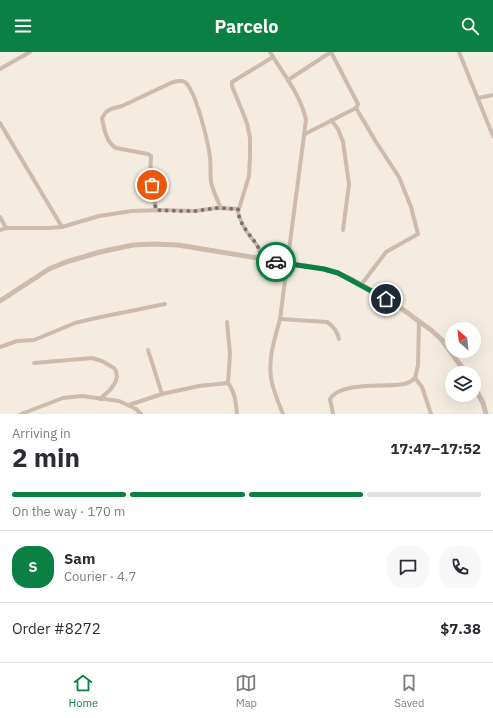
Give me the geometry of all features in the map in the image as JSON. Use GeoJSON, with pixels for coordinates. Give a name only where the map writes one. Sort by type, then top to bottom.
{"type":"FeatureCollection","features":[{"type":"Feature","properties":{"kind":"street"},"geometry":{"type":"LineString","coordinates":[[0,70],[29,52]]}},
{"type":"Feature","properties":{"kind":"street"},"geometry":{"type":"LineString","coordinates":[[270,52],[288,80],[305,113],[306,120],[280,319],[270,366],[274,390],[283,414]]}},
{"type":"Feature","properties":{"kind":"street"},"geometry":{"type":"LineString","coordinates":[[288,80],[331,52],[358,104],[356,108],[399,177],[412,207],[418,234],[386,252],[361,285]]}},
{"type":"Feature","properties":{"kind":"street"},"geometry":{"type":"LineString","coordinates":[[459,52],[493,136]]}},
{"type":"Feature","properties":{"kind":"street"},"geometry":{"type":"LineString","coordinates":[[262,259],[256,242],[246,230],[239,215],[238,209],[249,176],[250,138],[247,123],[232,86],[232,82],[273,57]]}},
{"type":"Feature","properties":{"kind":"street"},"geometry":{"type":"LineString","coordinates":[[156,210],[150,178],[151,156],[112,146],[106,136],[102,118],[106,112],[111,109],[122,106],[173,82],[181,81],[186,83],[190,90],[202,118],[206,132],[210,159],[211,181],[221,208]]}},
{"type":"Feature","properties":{"kind":"street"},"geometry":{"type":"LineString","coordinates":[[478,98],[493,95]]}},
{"type":"Feature","properties":{"kind":"street"},"geometry":{"type":"LineString","coordinates":[[305,134],[356,108]]}},
{"type":"Feature","properties":{"kind":"street"},"geometry":{"type":"LineString","coordinates":[[331,120],[338,129],[343,142],[349,184],[343,230]]}},
{"type":"Feature","properties":{"kind":"street"},"geometry":{"type":"LineString","coordinates":[[0,123],[62,227]]}},
{"type":"Feature","properties":{"kind":"street"},"geometry":{"type":"LineString","coordinates":[[0,135],[5,132]]}},
{"type":"Feature","properties":{"kind":"street"},"geometry":{"type":"LineString","coordinates":[[0,230],[6,228],[62,227],[99,216],[132,211],[196,211],[221,208],[238,209]]}},
{"type":"Feature","properties":{"kind":"street"},"geometry":{"type":"LineString","coordinates":[[0,217],[6,228]]}},
{"type":"Feature","properties":{"kind":"street"},"geometry":{"type":"LineString","coordinates":[[0,301],[49,270],[83,256],[115,248],[152,244],[178,245],[286,264],[324,269],[338,273],[398,306],[419,321],[437,335],[461,366]]}},
{"type":"Feature","properties":{"kind":"street"},"geometry":{"type":"LineString","coordinates":[[0,347],[17,342],[34,340],[75,323],[165,304]]}},
{"type":"Feature","properties":{"kind":"street"},"geometry":{"type":"LineString","coordinates":[[280,319],[327,322],[333,326],[339,339]]}},
{"type":"Feature","properties":{"kind":"street"},"geometry":{"type":"LineString","coordinates":[[333,414],[330,399],[335,394],[352,388],[404,384],[415,378],[418,365],[419,321]]}},
{"type":"Feature","properties":{"kind":"street"},"geometry":{"type":"LineString","coordinates":[[227,322],[230,354],[228,383],[232,389],[237,414]]}},
{"type":"Feature","properties":{"kind":"street"},"geometry":{"type":"LineString","coordinates":[[148,350],[162,394]]}},
{"type":"Feature","properties":{"kind":"street"},"geometry":{"type":"LineString","coordinates":[[34,363],[92,358],[102,361],[114,368],[116,371],[116,377],[115,383],[110,390],[100,399]]}},
{"type":"Feature","properties":{"kind":"street"},"geometry":{"type":"LineString","coordinates":[[415,378],[422,386],[431,414]]}},
{"type":"Feature","properties":{"kind":"street"},"geometry":{"type":"LineString","coordinates":[[129,405],[162,394],[199,386],[228,383]]}},
{"type":"Feature","properties":{"kind":"street"},"geometry":{"type":"LineString","coordinates":[[21,414],[70,396],[82,396],[119,402],[129,405],[141,414]]}},
{"type":"Feature","properties":{"kind":"street"},"geometry":{"type":"LineString","coordinates":[[481,401],[486,414]]}},
{"type":"Feature","properties":{"kind":"way so far"},"geometry":{"type":"LineString","coordinates":[[152,185],[156,210],[196,211],[216,208],[238,209],[239,215],[248,234],[256,242],[259,248],[262,259],[276,262]]}},
{"type":"Feature","properties":{"kind":"route"},"geometry":{"type":"LineString","coordinates":[[276,262],[324,269],[338,273],[386,299]]}}]}
